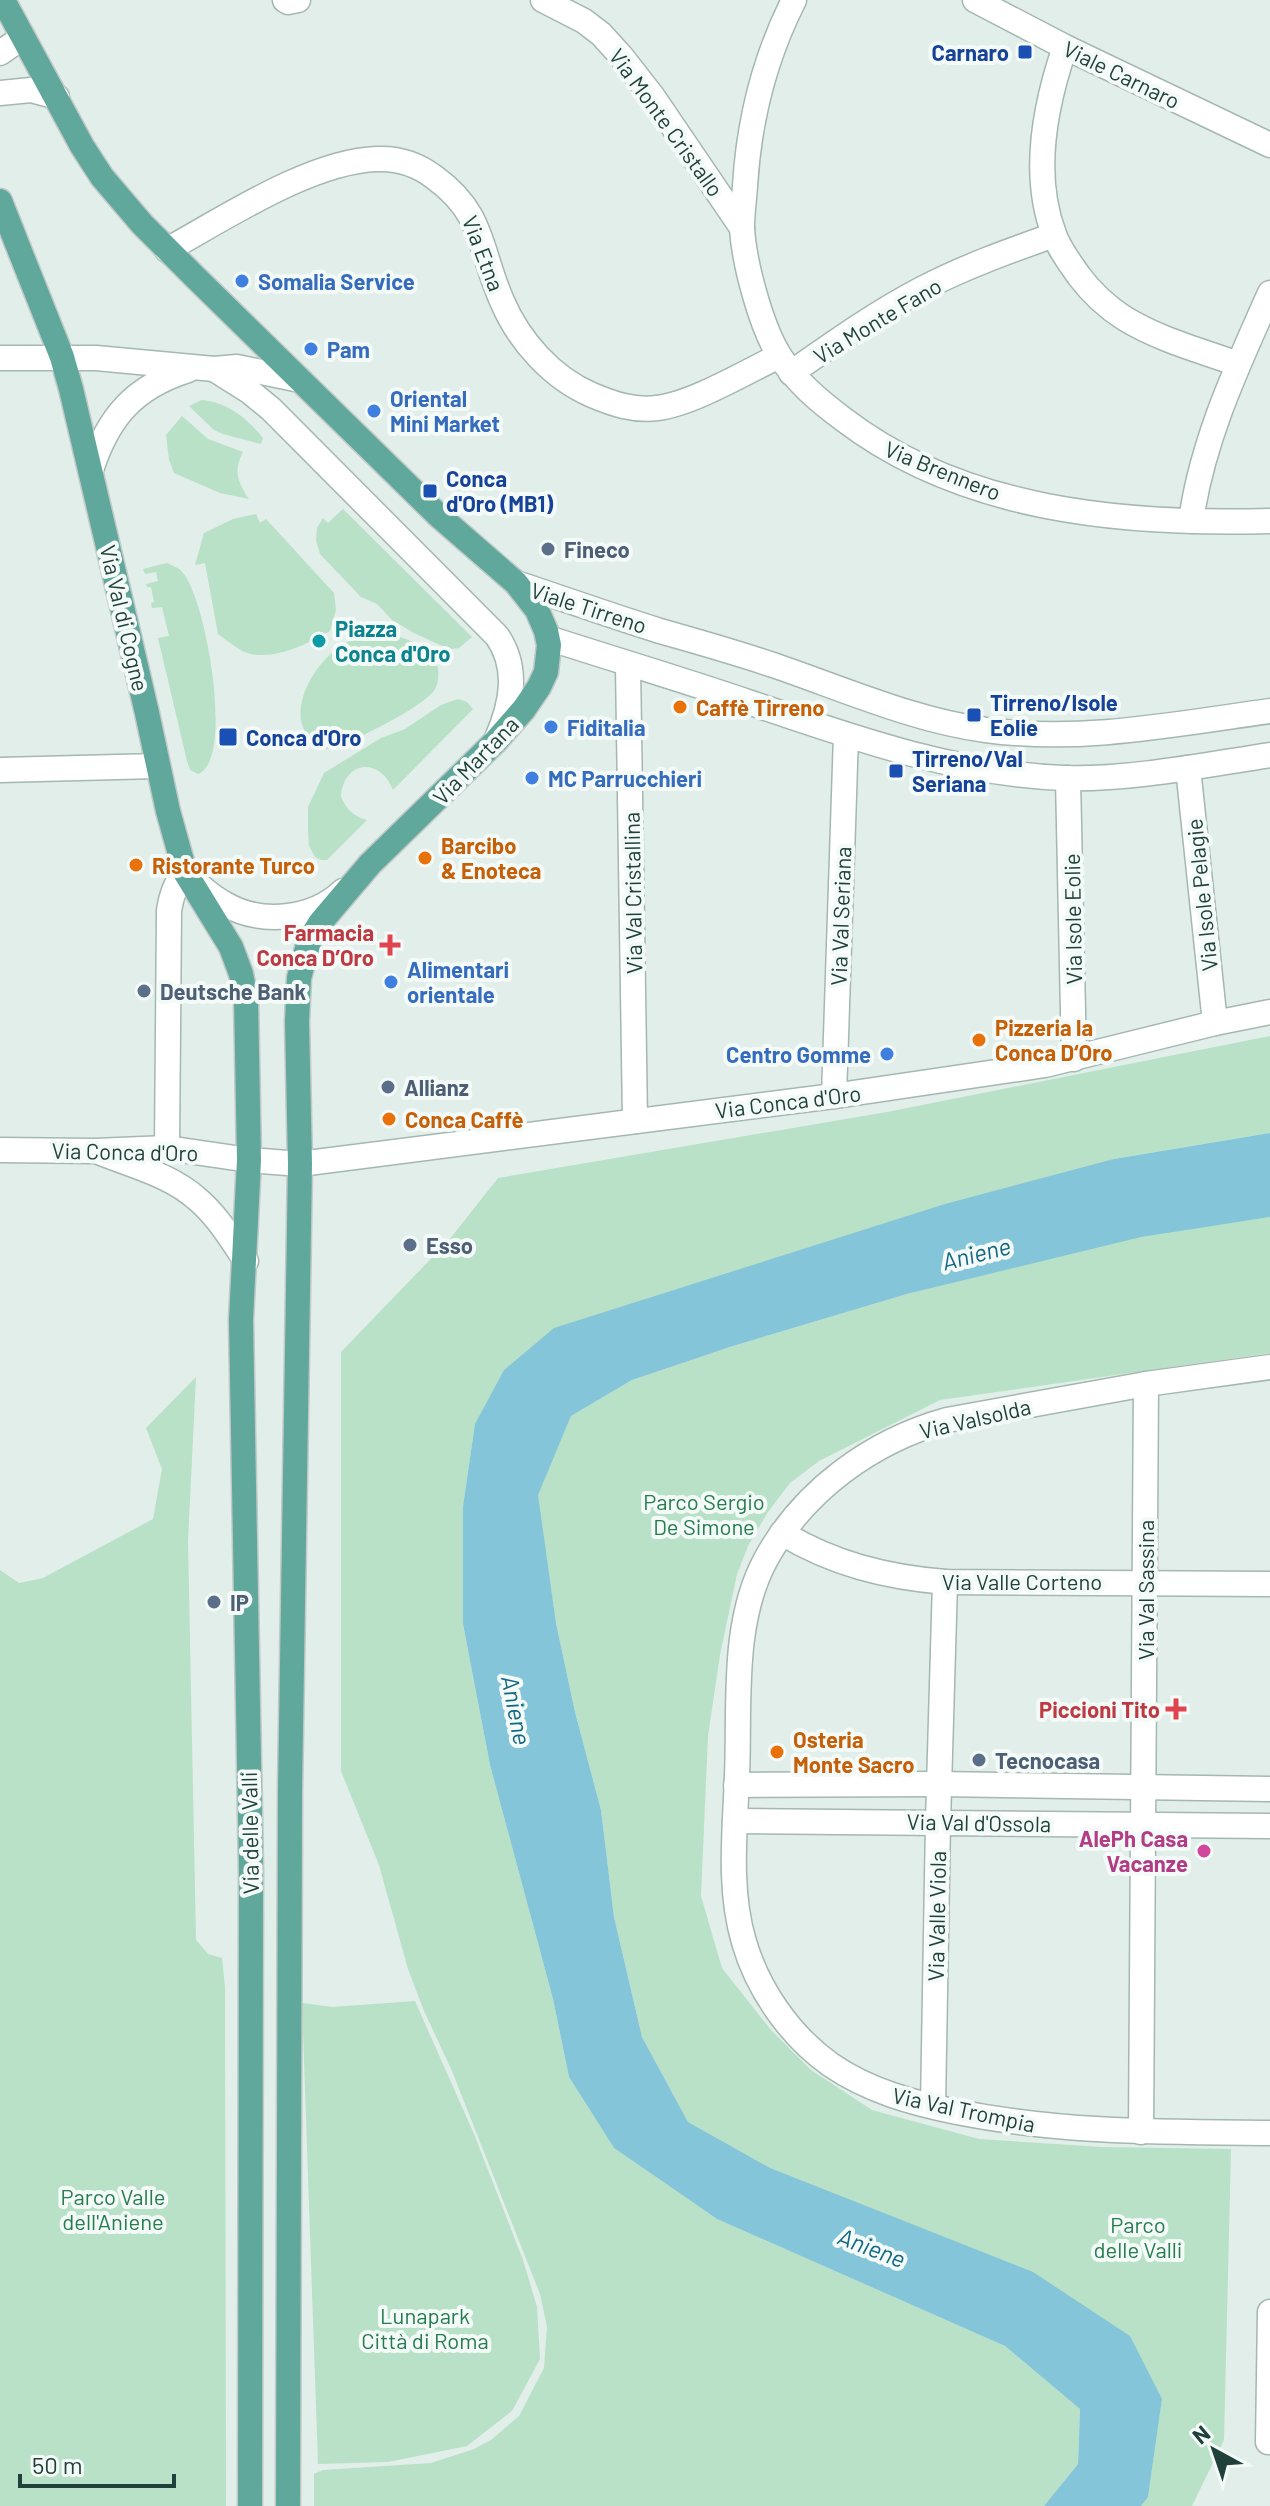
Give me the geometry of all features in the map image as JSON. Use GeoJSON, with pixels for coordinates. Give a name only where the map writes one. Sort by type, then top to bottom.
{"type":"FeatureCollection","features":[{"type":"Feature","properties":{"kind":"main road","name":"Viale Tirreno"},"geometry":{"type":"LineString","coordinates":[[3,0],[97,171],[167,250],[439,516],[516,583]]}},
{"type":"Feature","properties":{"kind":"main road"},"geometry":{"type":"LineString","coordinates":[[0,201],[62,357],[91,470]]}},
{"type":"Feature","properties":{"kind":"main road","name":"Via Val di Cogne"},"geometry":{"type":"LineString","coordinates":[[91,470],[157,766]]}},
{"type":"Feature","properties":{"kind":"main road"},"geometry":{"type":"LineString","coordinates":[[516,583],[537,610],[548,638]]}},
{"type":"Feature","properties":{"kind":"main road","name":"Via Martana"},"geometry":{"type":"LineString","coordinates":[[370,864],[496,741],[524,709],[542,681],[548,659],[548,638]]}},
{"type":"Feature","properties":{"kind":"main road"},"geometry":{"type":"LineString","coordinates":[[157,766],[185,872],[231,947],[243,982],[246,999],[249,1160]]}},
{"type":"Feature","properties":{"kind":"main road"},"geometry":{"type":"LineString","coordinates":[[300,1164],[297,1021],[300,971],[313,934],[370,864]]}},
{"type":"Feature","properties":{"kind":"main road","name":"Via delle Valli"},"geometry":{"type":"LineString","coordinates":[[249,1160],[241,1320],[251,1871],[250,2506]]}},
{"type":"Feature","properties":{"kind":"main road","name":"Via delle Valli"},"geometry":{"type":"LineString","coordinates":[[288,2506],[290,1791],[300,1164]]}},
{"type":"Feature","properties":{"kind":"street","name":"Via Monte Cristallo"},"geometry":{"type":"LineString","coordinates":[[543,0],[584,21],[621,56],[653,97],[742,228]]}},
{"type":"Feature","properties":{"kind":"street","name":"Via Brennero"},"geometry":{"type":"LineString","coordinates":[[794,0],[772,47],[759,91],[746,163],[742,228],[754,289],[767,331],[785,364],[830,409],[873,442],[935,472],[998,494],[1107,516],[1191,521],[1270,521]]}},
{"type":"Feature","properties":{"kind":"street","name":"Viale Carnaro"},"geometry":{"type":"LineString","coordinates":[[975,0],[1065,47],[1270,145]]}},
{"type":"Feature","properties":{"kind":"street"},"geometry":{"type":"LineString","coordinates":[[0,53],[23,37]]}},
{"type":"Feature","properties":{"kind":"street"},"geometry":{"type":"LineString","coordinates":[[1065,47],[1050,97],[1043,147],[1044,191],[1054,235],[1067,259],[1084,283],[1121,316],[1161,338],[1238,364]]}},
{"type":"Feature","properties":{"kind":"street"},"geometry":{"type":"LineString","coordinates":[[0,93],[31,90],[57,97]]}},
{"type":"Feature","properties":{"kind":"street","name":"Via Etna"},"geometry":{"type":"LineString","coordinates":[[167,250],[281,188],[320,172],[365,160],[396,160],[415,165],[430,174],[465,205],[478,228],[494,281],[512,321],[546,364],[577,389],[618,406],[657,408],[691,399],[785,364]]}},
{"type":"Feature","properties":{"kind":"street","name":"Via Monte Fano"},"geometry":{"type":"LineString","coordinates":[[785,364],[847,334],[922,289],[1054,235]]}},
{"type":"Feature","properties":{"kind":"street"},"geometry":{"type":"LineString","coordinates":[[1191,521],[1200,468],[1238,364],[1270,293]]}},
{"type":"Feature","properties":{"kind":"street"},"geometry":{"type":"LineString","coordinates":[[0,358],[62,357],[243,368],[300,380]]}},
{"type":"Feature","properties":{"kind":"street"},"geometry":{"type":"LineString","coordinates":[[91,470],[105,435],[130,401],[149,385],[208,368],[249,391],[271,409],[497,636],[509,660],[512,688],[507,717],[496,741]]}},
{"type":"Feature","properties":{"kind":"street","name":"Viale Tirreno"},"geometry":{"type":"LineString","coordinates":[[516,583],[657,630],[767,662],[902,709],[985,730],[1052,734],[1098,732],[1270,711]]}},
{"type":"Feature","properties":{"kind":"street","name":"Viale Tirreno"},"geometry":{"type":"LineString","coordinates":[[548,638],[846,735],[911,755],[965,767],[1068,778],[1188,768],[1270,755]]}},
{"type":"Feature","properties":{"kind":"street","name":"Via Val Cristallina"},"geometry":{"type":"LineString","coordinates":[[628,665],[635,1121]]}},
{"type":"Feature","properties":{"kind":"street","name":"Via Val Seriana"},"geometry":{"type":"LineString","coordinates":[[834,1096],[846,735]]}},
{"type":"Feature","properties":{"kind":"street"},"geometry":{"type":"LineString","coordinates":[[0,770],[157,766]]}},
{"type":"Feature","properties":{"kind":"street","name":"Via Isole Pelagie"},"geometry":{"type":"LineString","coordinates":[[1188,768],[1215,1023]]}},
{"type":"Feature","properties":{"kind":"street","name":"Via Isole Eolie"},"geometry":{"type":"LineString","coordinates":[[1068,778],[1074,1059]]}},
{"type":"Feature","properties":{"kind":"street"},"geometry":{"type":"LineString","coordinates":[[167,1148],[169,911],[173,891],[185,872],[210,894],[236,910],[279,917],[305,913],[325,904],[370,864]]}},
{"type":"Feature","properties":{"kind":"street","name":"Via Conca d'Oro"},"geometry":{"type":"LineString","coordinates":[[300,1164],[834,1096],[1074,1059],[1270,1012]]}},
{"type":"Feature","properties":{"kind":"street","name":"Via Conca d'Oro"},"geometry":{"type":"LineString","coordinates":[[0,1150],[167,1148],[249,1160]]}},
{"type":"Feature","properties":{"kind":"street"},"geometry":{"type":"LineString","coordinates":[[95,1151],[162,1177],[190,1192],[216,1219],[246,1261]]}},
{"type":"Feature","properties":{"kind":"street"},"geometry":{"type":"LineString","coordinates":[[249,1160],[300,1164]]}},
{"type":"Feature","properties":{"kind":"street","name":"Via Valsolda"},"geometry":{"type":"LineString","coordinates":[[736,1785],[741,1656],[747,1610],[759,1573],[782,1533],[805,1503],[842,1472],[884,1445],[920,1428],[963,1416],[1146,1384],[1270,1367]]}},
{"type":"Feature","properties":{"kind":"street","name":"Via Val Sassina"},"geometry":{"type":"LineString","coordinates":[[1141,2132],[1146,1384]]}},
{"type":"Feature","properties":{"kind":"street","name":"Via Valle Corteno"},"geometry":{"type":"LineString","coordinates":[[782,1533],[854,1567],[914,1579],[945,1582],[1270,1584]]}},
{"type":"Feature","properties":{"kind":"street","name":"Via Valle Viola"},"geometry":{"type":"LineString","coordinates":[[933,2106],[945,1582]]}},
{"type":"Feature","properties":{"kind":"street","name":"Via Val d'Ossola"},"geometry":{"type":"LineString","coordinates":[[736,1785],[939,1784],[1270,1789]]}},
{"type":"Feature","properties":{"kind":"street","name":"Via Val Trompia"},"geometry":{"type":"LineString","coordinates":[[736,1785],[735,1881],[740,1925],[752,1963],[772,2003],[809,2046],[839,2070],[876,2089],[933,2106],[1040,2126],[1141,2132],[1270,2133]]}},
{"type":"Feature","properties":{"kind":"street","name":"Via Val d'Ossola"},"geometry":{"type":"LineString","coordinates":[[735,1821],[1270,1826]]}},
{"type":"Feature","properties":{"kind":"street"},"geometry":{"type":"LineString","coordinates":[[1269,2442],[1270,2312]]}},
{"type":"Feature","properties":{"kind":"green space"},"geometry":{"type":"Polygon","coordinates":[[[202,400],[220,404],[244,418],[263,438],[261,444],[214,430],[189,406],[202,400]]]}},
{"type":"Feature","properties":{"kind":"green space"},"geometry":{"type":"Polygon","coordinates":[[[182,416],[208,439],[243,452],[238,476],[249,499],[220,493],[174,473],[166,435],[182,416]]]}},
{"type":"Feature","properties":{"kind":"green space"},"geometry":{"type":"Polygon","coordinates":[[[343,509],[472,637],[459,648],[451,649],[414,633],[392,620],[377,604],[361,597],[320,554],[316,541],[317,528],[323,518],[328,523],[343,509]]]}},
{"type":"Feature","properties":{"kind":"green space"},"geometry":{"type":"Polygon","coordinates":[[[256,514],[260,523],[266,519],[334,593],[336,610],[330,631],[282,652],[261,655],[247,653],[218,634],[205,563],[195,565],[204,533],[233,519],[256,514]]]}},
{"type":"Feature","properties":{"kind":"green space"},"geometry":{"type":"Polygon","coordinates":[[[167,563],[182,571],[192,589],[208,644],[213,678],[216,711],[214,740],[209,762],[198,774],[190,770],[187,761],[158,638],[169,636],[162,607],[152,608],[151,587],[146,584],[158,581],[156,572],[145,574],[143,569],[167,563]]]}},
{"type":"Feature","properties":{"kind":"green space"},"geometry":{"type":"Polygon","coordinates":[[[390,634],[420,645],[436,661],[438,681],[435,690],[402,715],[341,747],[329,749],[317,745],[306,733],[301,719],[301,705],[313,675],[323,661],[347,642],[390,634]]]}},
{"type":"Feature","properties":{"kind":"green space"},"geometry":{"type":"Polygon","coordinates":[[[458,699],[467,702],[473,709],[393,790],[380,772],[371,768],[363,767],[348,776],[341,797],[351,812],[367,820],[327,860],[315,857],[309,846],[308,807],[324,773],[381,738],[405,729],[441,705],[458,699]]]}},
{"type":"Feature","properties":{"kind":"green space"},"geometry":{"type":"Polygon","coordinates":[[[1270,1036],[1270,1133],[1114,1159],[475,1424],[463,1506],[463,1624],[490,1765],[553,1999],[569,2077],[614,2148],[717,2219],[1005,2346],[1080,2409],[1078,2464],[1044,2506],[314,2506],[314,2474],[323,2470],[431,2463],[491,2440],[519,2416],[544,2368],[547,2327],[540,2294],[408,1969],[379,1865],[341,1771],[341,1352],[449,1240],[498,1178],[887,1112],[1270,1036]]]}},
{"type":"Feature","properties":{"kind":"green space"},"geometry":{"type":"Polygon","coordinates":[[[1270,1217],[1270,1353],[940,1400],[819,1461],[790,1483],[749,1544],[737,1574],[720,1655],[708,1736],[701,1896],[722,1968],[771,2030],[811,2070],[872,2110],[979,2139],[1102,2147],[1231,2149],[1224,2440],[1192,2506],[1141,2506],[1148,2496],[1162,2399],[688,2122],[642,2037],[614,1917],[601,1810],[556,1623],[537,1495],[571,1416],[632,1380],[907,1294],[1141,1236],[1270,1217]]]}},
{"type":"Feature","properties":{"kind":"green space","name":"Parco Valle dell'Aniene"},"geometry":{"type":"Polygon","coordinates":[[[196,1377],[188,1541],[196,1940],[208,1954],[222,1958],[225,1987],[226,2506],[0,2506],[0,1570],[19,1583],[43,1578],[153,1519],[162,1469],[146,1428],[196,1377]]]}},
{"type":"Feature","properties":{"kind":"green space","name":"Lunapark Città di Roma"},"geometry":{"type":"Polygon","coordinates":[[[415,2001],[474,2134],[523,2260],[537,2307],[540,2359],[512,2411],[467,2446],[388,2462],[318,2464],[302,2003],[332,2007],[415,2001]]]}},
{"type":"Feature","properties":{"kind":"water","name":"Aniene"},"geometry":{"type":"Polygon","coordinates":[[[1270,1133],[1270,1217],[1141,1237],[907,1294],[632,1380],[571,1416],[538,1495],[556,1623],[601,1810],[614,1917],[642,2037],[688,2122],[770,2168],[1033,2272],[1130,2336],[1162,2399],[1148,2497],[1141,2506],[1044,2506],[1078,2464],[1080,2409],[1005,2346],[717,2219],[614,2148],[569,2077],[553,1999],[490,1765],[463,1624],[463,1506],[475,1424],[504,1370],[554,1328],[945,1204],[1114,1159],[1270,1133]]]}},
{"type":"Feature","properties":{"kind":"place","name":"Carnaro"},"geometry":{"type":"Point","coordinates":[1025,52]}},
{"type":"Feature","properties":{"kind":"place","name":"Somalia Service"},"geometry":{"type":"Point","coordinates":[242,281]}},
{"type":"Feature","properties":{"kind":"place","name":"Pam"},"geometry":{"type":"Point","coordinates":[311,349]}},
{"type":"Feature","properties":{"kind":"place","name":"Oriental Mini Market"},"geometry":{"type":"Point","coordinates":[374,411]}},
{"type":"Feature","properties":{"kind":"place","name":"Conca d'Oro (MB1)"},"geometry":{"type":"Point","coordinates":[430,491]}},
{"type":"Feature","properties":{"kind":"place","name":"Fineco"},"geometry":{"type":"Point","coordinates":[548,549]}},
{"type":"Feature","properties":{"kind":"place","name":"Piazza Conca d'Oro"},"geometry":{"type":"Point","coordinates":[319,641]}},
{"type":"Feature","properties":{"kind":"place","name":"Caffè Tirreno"},"geometry":{"type":"Point","coordinates":[680,707]}},
{"type":"Feature","properties":{"kind":"place","name":"Tirreno/Isole Eolie"},"geometry":{"type":"Point","coordinates":[974,715]}},
{"type":"Feature","properties":{"kind":"place","name":"Fiditalia"},"geometry":{"type":"Point","coordinates":[551,727]}},
{"type":"Feature","properties":{"kind":"place","name":"Conca d'Oro"},"geometry":{"type":"Point","coordinates":[228,737]}},
{"type":"Feature","properties":{"kind":"place","name":"Tirreno/Val Seriana"},"geometry":{"type":"Point","coordinates":[896,771]}},
{"type":"Feature","properties":{"kind":"place","name":"MC Parrucchieri"},"geometry":{"type":"Point","coordinates":[532,778]}},
{"type":"Feature","properties":{"kind":"place","name":"Barcibo & Enoteca"},"geometry":{"type":"Point","coordinates":[425,858]}},
{"type":"Feature","properties":{"kind":"place","name":"Ristorante Turco"},"geometry":{"type":"Point","coordinates":[136,865]}},
{"type":"Feature","properties":{"kind":"place","name":"Farmacia Conca D’Oro"},"geometry":{"type":"Point","coordinates":[390,945]}},
{"type":"Feature","properties":{"kind":"place","name":"Alimentari orientale"},"geometry":{"type":"Point","coordinates":[391,982]}},
{"type":"Feature","properties":{"kind":"place","name":"Deutsche Bank"},"geometry":{"type":"Point","coordinates":[144,991]}},
{"type":"Feature","properties":{"kind":"place","name":"Pizzeria la Conca D‘Oro"},"geometry":{"type":"Point","coordinates":[979,1040]}},
{"type":"Feature","properties":{"kind":"place","name":"Centro Gomme"},"geometry":{"type":"Point","coordinates":[887,1054]}},
{"type":"Feature","properties":{"kind":"place","name":"Allianz"},"geometry":{"type":"Point","coordinates":[388,1087]}},
{"type":"Feature","properties":{"kind":"place","name":"Conca Caffè"},"geometry":{"type":"Point","coordinates":[389,1119]}},
{"type":"Feature","properties":{"kind":"place","name":"Esso"},"geometry":{"type":"Point","coordinates":[410,1245]}},
{"type":"Feature","properties":{"kind":"place","name":"IP"},"geometry":{"type":"Point","coordinates":[214,1602]}},
{"type":"Feature","properties":{"kind":"place","name":"Piccioni Tito"},"geometry":{"type":"Point","coordinates":[1176,1709]}},
{"type":"Feature","properties":{"kind":"place","name":"Osteria Monte Sacro"},"geometry":{"type":"Point","coordinates":[777,1752]}},
{"type":"Feature","properties":{"kind":"place","name":"Tecnocasa"},"geometry":{"type":"Point","coordinates":[979,1760]}},
{"type":"Feature","properties":{"kind":"place","name":"AlePh Casa Vacanze"},"geometry":{"type":"Point","coordinates":[1204,1851]}},
{"type":"Feature","properties":{"kind":"park label","name":"Parco Sergio De Simone"},"geometry":{"type":"Point","coordinates":[704,1514]}},
{"type":"Feature","properties":{"kind":"park label","name":"Parco delle Valli"},"geometry":{"type":"Point","coordinates":[1138,2236]}}]}
